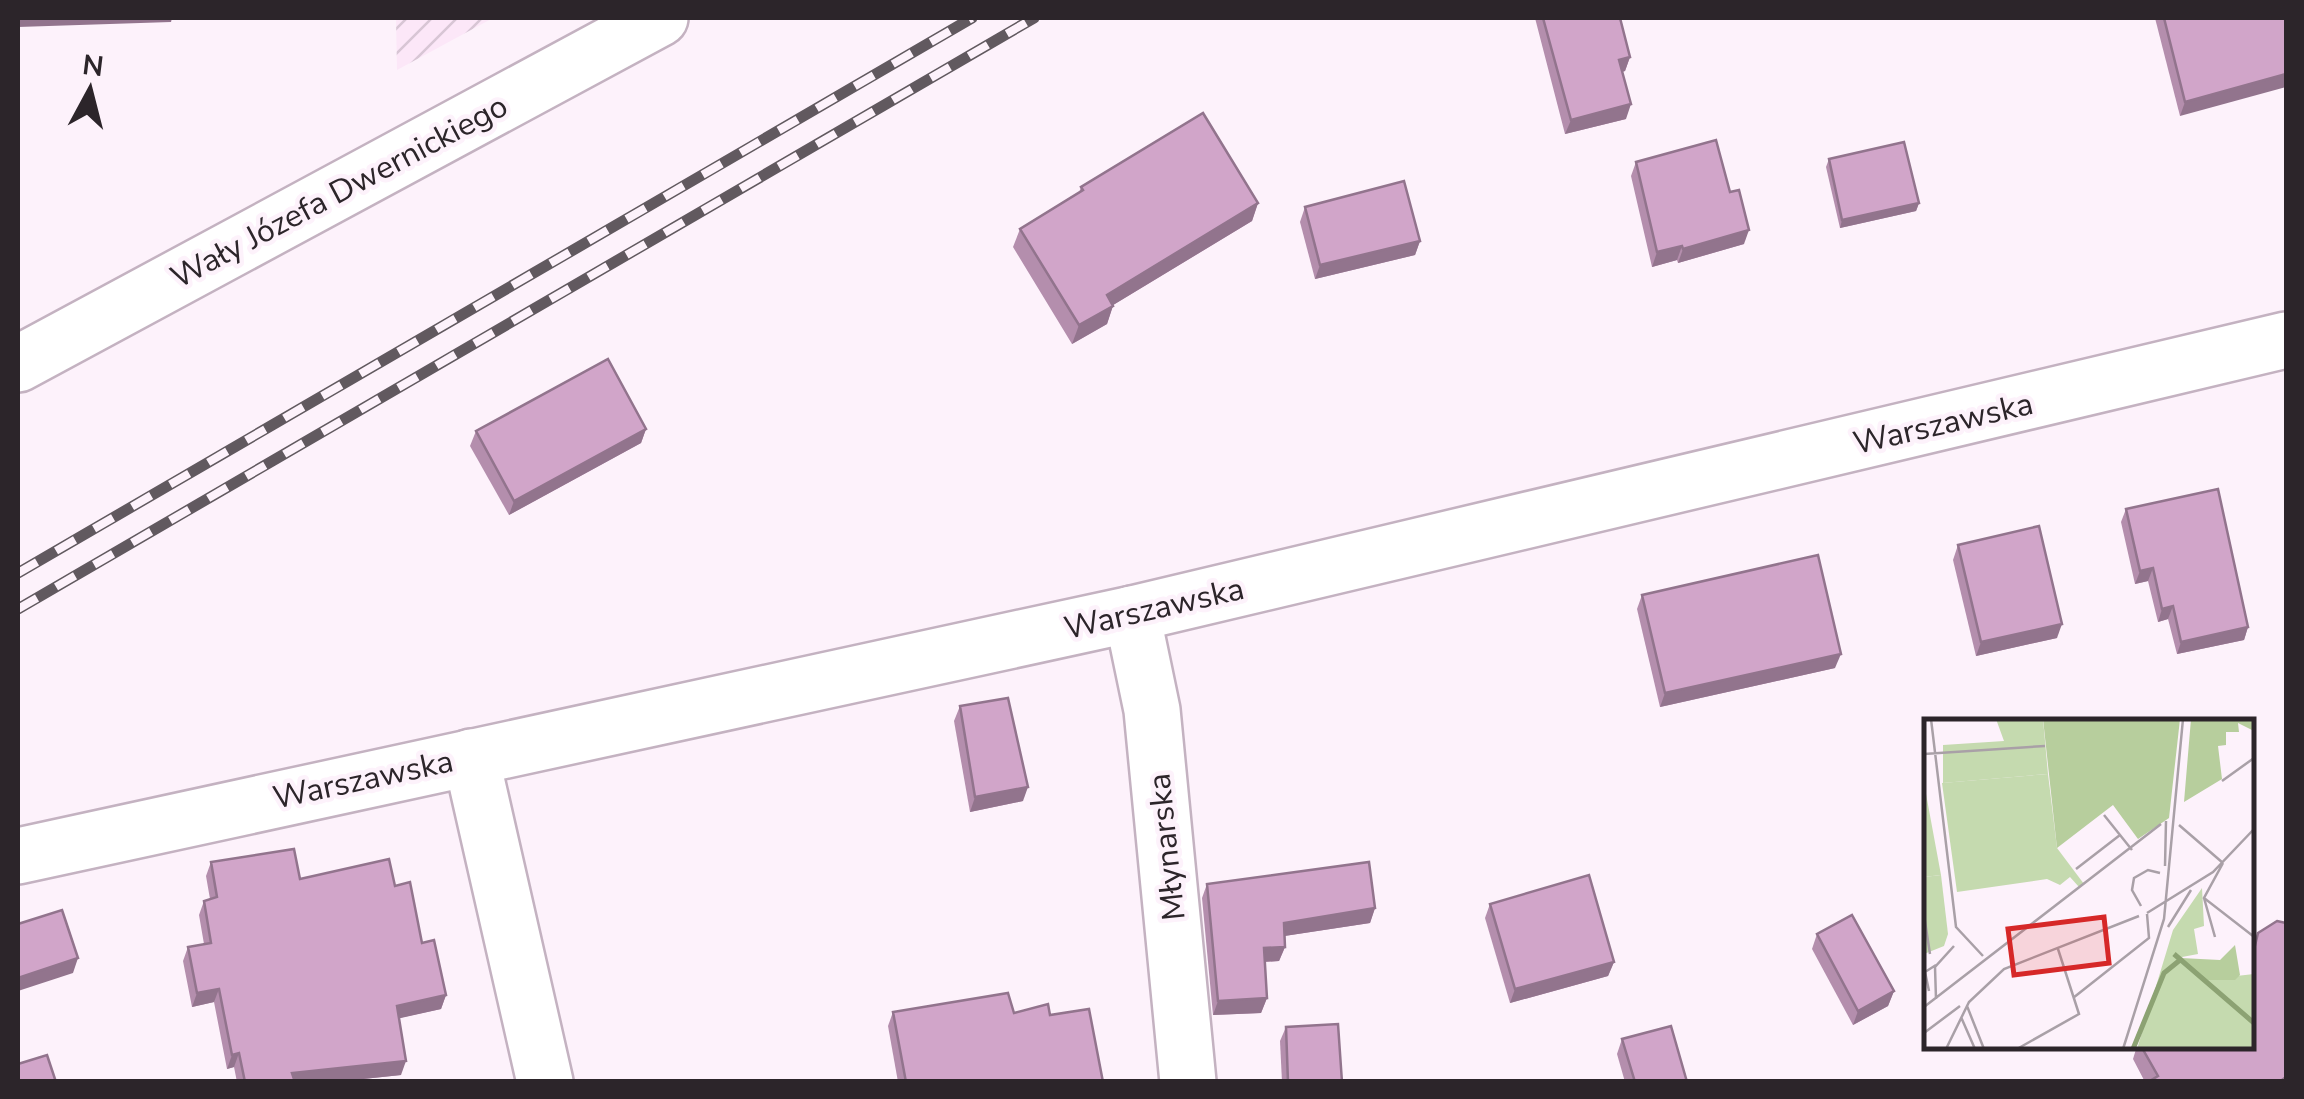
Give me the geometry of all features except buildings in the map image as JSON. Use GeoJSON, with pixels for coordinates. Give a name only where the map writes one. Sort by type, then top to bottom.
{"type":"FeatureCollection","features":[{"type":"Feature","properties":{"kind":"street","name":"Wały Józefa Dwernickiego"},"geometry":{"type":"LineString","coordinates":[[18,364],[660,18]]}},
{"type":"Feature","properties":{"kind":"street","name":"Warszawska"},"geometry":{"type":"LineString","coordinates":[[18,856],[1132,614],[2286,340]]}},
{"type":"Feature","properties":{"kind":"street","name":"Młynarska"},"geometry":{"type":"LineString","coordinates":[[1132,614],[1152,710],[1188,1082]]}},
{"type":"Feature","properties":{"kind":"street"},"geometry":{"type":"LineString","coordinates":[[471,756],[546,1082]]}},
{"type":"Feature","properties":{"kind":"shaded area"},"geometry":{"type":"Polygon","coordinates":[[[396,18],[493,18],[397,70],[396,18]]]}},
{"type":"Feature","properties":{"kind":"railway"},"geometry":{"type":"LineString","coordinates":[[18,573],[972,18]]}},
{"type":"Feature","properties":{"kind":"railway"},"geometry":{"type":"LineString","coordinates":[[18,609],[1034,18]]}}]}
